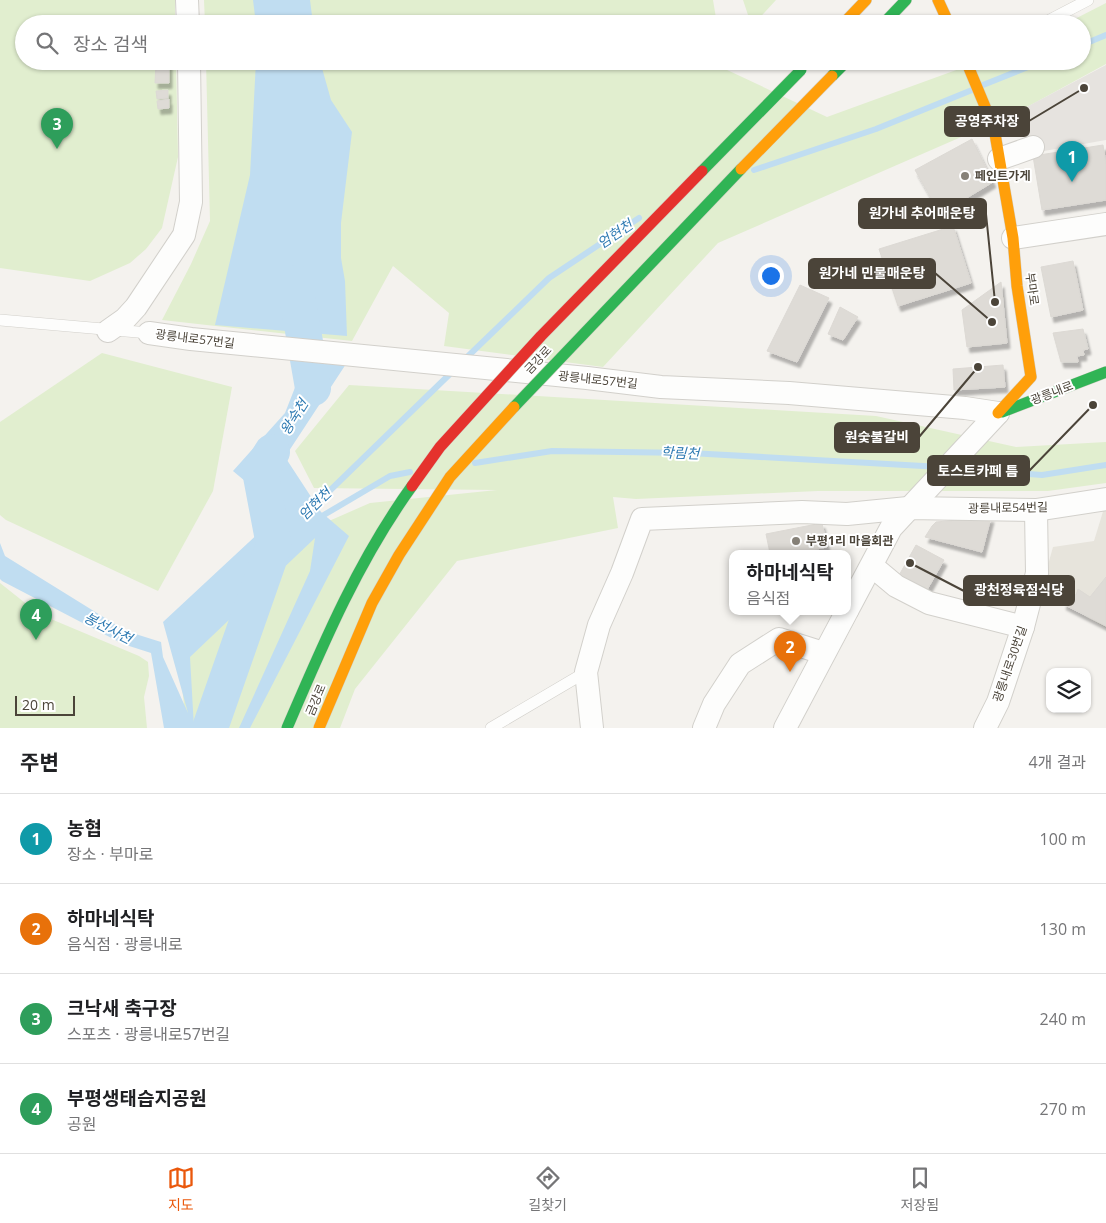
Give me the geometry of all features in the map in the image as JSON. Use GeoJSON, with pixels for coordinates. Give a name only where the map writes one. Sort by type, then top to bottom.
{"type":"FeatureCollection","features":[{"type":"Feature","properties":{"kind":"main road"},"geometry":{"type":"LineString","coordinates":[[852,15],[866,0]]}},
{"type":"Feature","properties":{"kind":"main road"},"geometry":{"type":"LineString","coordinates":[[891,15],[906,0]]}},
{"type":"Feature","properties":{"kind":"main road"},"geometry":{"type":"LineString","coordinates":[[938,0],[945,15]]}},
{"type":"Feature","properties":{"kind":"main road","name":"금강로"},"geometry":{"type":"LineString","coordinates":[[287,728],[328,631],[364,561],[404,497],[440,447],[541,336],[799,70]]}},
{"type":"Feature","properties":{"kind":"main road","name":"금강로"},"geometry":{"type":"LineString","coordinates":[[319,728],[372,603],[399,555],[450,477],[552,365],[838,70]]}},
{"type":"Feature","properties":{"kind":"main road","name":"부마로"},"geometry":{"type":"LineString","coordinates":[[970,70],[994,128],[1013,238],[1016,286],[1031,376],[998,413]]}},
{"type":"Feature","properties":{"kind":"main road","name":"광릉내로"},"geometry":{"type":"LineString","coordinates":[[998,413],[1106,372]]}},
{"type":"Feature","properties":{"kind":"street"},"geometry":{"type":"LineString","coordinates":[[187,0],[188,15]]}},
{"type":"Feature","properties":{"kind":"street"},"geometry":{"type":"LineString","coordinates":[[108,331],[125,319],[136,307],[184,235],[190,202],[189,70]]}},
{"type":"Feature","properties":{"kind":"street"},"geometry":{"type":"LineString","coordinates":[[999,159],[1033,147]]}},
{"type":"Feature","properties":{"kind":"street"},"geometry":{"type":"LineString","coordinates":[[1013,238],[1106,224]]}},
{"type":"Feature","properties":{"kind":"street","name":"광릉내로57번길"},"geometry":{"type":"LineString","coordinates":[[148,333],[661,387],[789,393],[966,408],[998,413]]}},
{"type":"Feature","properties":{"kind":"street"},"geometry":{"type":"LineString","coordinates":[[851,603],[891,528],[998,413]]}},
{"type":"Feature","properties":{"kind":"street","name":"광릉내로54번길"},"geometry":{"type":"LineString","coordinates":[[586,672],[599,625],[622,573],[642,519],[802,512],[847,514],[908,508],[1036,510],[1106,499]]}},
{"type":"Feature","properties":{"kind":"street","name":"광릉내로30번길"},"geometry":{"type":"LineString","coordinates":[[985,728],[998,702],[1023,627],[1037,573],[1036,510]]}},
{"type":"Feature","properties":{"kind":"street"},"geometry":{"type":"LineString","coordinates":[[872,566],[896,586],[929,603],[1023,627]]}},
{"type":"Feature","properties":{"kind":"street"},"geometry":{"type":"LineString","coordinates":[[785,728],[844,615]]}},
{"type":"Feature","properties":{"kind":"street"},"geometry":{"type":"LineString","coordinates":[[704,728],[714,704],[740,664],[779,639],[823,653]]}},
{"type":"Feature","properties":{"kind":"street"},"geometry":{"type":"LineString","coordinates":[[586,672],[592,728]]}},
{"type":"Feature","properties":{"kind":"lane"},"geometry":{"type":"LineString","coordinates":[[1059,15],[1088,0]]}},
{"type":"Feature","properties":{"kind":"lane","name":"광릉내로57번길"},"geometry":{"type":"LineString","coordinates":[[0,320],[108,331],[148,333]]}},
{"type":"Feature","properties":{"kind":"lane"},"geometry":{"type":"LineString","coordinates":[[491,728],[586,672]]}},
{"type":"Feature","properties":{"kind":"shaded area"},"geometry":{"type":"Polygon","coordinates":[[[1106,65],[1106,140],[1027,154],[1019,111],[1106,65]]]}},
{"type":"Feature","properties":{"kind":"shaded area"},"geometry":{"type":"Polygon","coordinates":[[[1105,505],[1106,628],[1041,590],[1053,547],[1094,541],[1105,505]]]}},
{"type":"Feature","properties":{"kind":"green space"},"geometry":{"type":"Polygon","coordinates":[[[0,0],[175,0],[175,15],[15,15],[15,70],[176,70],[178,157],[162,228],[146,249],[130,263],[90,281],[0,268],[0,0]]]}},
{"type":"Feature","properties":{"kind":"green space"},"geometry":{"type":"Polygon","coordinates":[[[204,0],[713,0],[716,15],[205,15],[204,0]]]}},
{"type":"Feature","properties":{"kind":"green space"},"geometry":{"type":"Polygon","coordinates":[[[743,0],[776,0],[762,15],[748,15],[743,0]]]}},
{"type":"Feature","properties":{"kind":"green space"},"geometry":{"type":"Polygon","coordinates":[[[1106,3],[1106,64],[1014,114],[718,243],[603,367],[444,346],[449,313],[393,266],[352,341],[162,320],[191,264],[210,221],[206,70],[727,70],[827,117],[956,70],[1091,70],[1091,15],[1083,15],[1106,3]]]}},
{"type":"Feature","properties":{"kind":"green space"},"geometry":{"type":"Polygon","coordinates":[[[102,353],[232,387],[213,491],[158,591],[6,520],[0,515],[0,422],[102,353]]]}},
{"type":"Feature","properties":{"kind":"green space"},"geometry":{"type":"Polygon","coordinates":[[[349,385],[876,416],[1016,447],[1106,442],[1106,483],[1048,491],[818,491],[636,499],[613,497],[618,528],[457,561],[355,689],[340,728],[186,728],[179,653],[313,528],[370,503],[497,490],[314,488],[295,451],[349,385]]]}},
{"type":"Feature","properties":{"kind":"green space"},"geometry":{"type":"Polygon","coordinates":[[[0,583],[39,614],[139,656],[148,662],[149,676],[144,697],[147,728],[0,728],[0,583]]]}},
{"type":"Feature","properties":{"kind":"water"},"geometry":{"type":"Polygon","coordinates":[[[253,0],[310,0],[312,15],[255,15],[253,0]]]}},
{"type":"Feature","properties":{"kind":"water"},"geometry":{"type":"Polygon","coordinates":[[[256,70],[323,70],[331,100],[352,132],[341,223],[341,258],[345,281],[347,336],[215,325],[250,175],[256,70]]]}},
{"type":"Feature","properties":{"kind":"water","name":"봉선사천"},"geometry":{"type":"Polygon","coordinates":[[[305,362],[346,364],[285,457],[321,512],[349,536],[250,728],[239,728],[310,571],[315,538],[190,657],[194,728],[164,728],[151,653],[123,644],[2,581],[0,579],[0,543],[5,556],[126,631],[161,642],[163,657],[188,713],[163,622],[262,530],[271,503],[233,471],[285,413],[305,362]]]}},
{"type":"Feature","properties":{"kind":"building"},"geometry":{"type":"Polygon","coordinates":[[[156,70],[169,70],[169,83],[155,83],[156,70]]]}},
{"type":"Feature","properties":{"kind":"building"},"geometry":{"type":"Polygon","coordinates":[[[168,90],[168,98],[157,99],[156,91],[168,90]]]}},
{"type":"Feature","properties":{"kind":"building"},"geometry":{"type":"Polygon","coordinates":[[[169,99],[169,108],[158,109],[157,101],[169,99]]]}},
{"type":"Feature","properties":{"kind":"building"},"geometry":{"type":"Polygon","coordinates":[[[972,139],[993,182],[940,214],[915,170],[972,139]]]}},
{"type":"Feature","properties":{"kind":"building"},"geometry":{"type":"Polygon","coordinates":[[[1103,145],[1106,164],[1106,200],[1042,210],[1033,156],[1103,145]]]}},
{"type":"Feature","properties":{"kind":"building"},"geometry":{"type":"Polygon","coordinates":[[[953,226],[971,283],[898,306],[879,249],[953,226]]]}},
{"type":"Feature","properties":{"kind":"building"},"geometry":{"type":"Polygon","coordinates":[[[1073,261],[1083,310],[1051,317],[1041,267],[1073,261]]]}},
{"type":"Feature","properties":{"kind":"building"},"geometry":{"type":"Polygon","coordinates":[[[1001,282],[1007,343],[967,347],[962,310],[1001,282]]]}},
{"type":"Feature","properties":{"kind":"building"},"geometry":{"type":"Polygon","coordinates":[[[800,285],[829,298],[797,362],[767,351],[800,285]]]}},
{"type":"Feature","properties":{"kind":"building"},"geometry":{"type":"Polygon","coordinates":[[[840,307],[858,317],[843,340],[828,334],[840,307]]]}},
{"type":"Feature","properties":{"kind":"building"},"geometry":{"type":"Polygon","coordinates":[[[1083,329],[1088,349],[1083,350],[1084,355],[1077,356],[1078,362],[1061,362],[1053,333],[1083,329]]]}},
{"type":"Feature","properties":{"kind":"building"},"geometry":{"type":"Polygon","coordinates":[[[1003,365],[1005,387],[954,390],[953,369],[1003,365]]]}},
{"type":"Feature","properties":{"kind":"building"},"geometry":{"type":"Polygon","coordinates":[[[991,517],[982,552],[925,537],[936,522],[991,517]]]}},
{"type":"Feature","properties":{"kind":"building","name":"부평1리 마을회관"},"geometry":{"type":"Polygon","coordinates":[[[822,523],[827,547],[812,550],[769,550],[766,534],[822,523]]]}},
{"type":"Feature","properties":{"kind":"building"},"geometry":{"type":"Polygon","coordinates":[[[916,545],[944,560],[924,595],[897,579],[916,545]]]}},
{"type":"Feature","properties":{"kind":"building"},"geometry":{"type":"Polygon","coordinates":[[[1106,577],[1106,626],[1063,604],[1068,593],[1076,595],[1078,589],[1090,597],[1106,577]]]}},
{"type":"Feature","properties":{"kind":"waterway","name":"엄현천"},"geometry":{"type":"LineString","coordinates":[[1091,41],[1106,35]]}},
{"type":"Feature","properties":{"kind":"waterway","name":"엄현천"},"geometry":{"type":"LineString","coordinates":[[983,85],[1020,70]]}},
{"type":"Feature","properties":{"kind":"waterway","name":"엄현천"},"geometry":{"type":"LineString","coordinates":[[754,170],[876,129],[972,90]]}},
{"type":"Feature","properties":{"kind":"waterway","name":"엄현천"},"geometry":{"type":"LineString","coordinates":[[463,361],[549,278],[639,218]]}},
{"type":"Feature","properties":{"kind":"waterway","name":"왕숙천"},"geometry":{"type":"LineString","coordinates":[[297,283],[297,296],[313,388]]}},
{"type":"Feature","properties":{"kind":"waterway","name":"엄현천"},"geometry":{"type":"LineString","coordinates":[[311,509],[454,370]]}},
{"type":"Feature","properties":{"kind":"waterway","name":"학림천"},"geometry":{"type":"LineString","coordinates":[[475,463],[552,451],[690,453],[941,467]]}},
{"type":"Feature","properties":{"kind":"waterway","name":"왕숙천"},"geometry":{"type":"LineString","coordinates":[[210,728],[274,545],[260,471],[272,452]]}},
{"type":"Feature","properties":{"kind":"waterway","name":"학림천"},"geometry":{"type":"LineString","coordinates":[[953,468],[1042,475],[1106,465]]}},
{"type":"Feature","properties":{"kind":"waterway","name":"학림천"},"geometry":{"type":"LineString","coordinates":[[317,519],[390,476],[410,472]]}},
{"type":"Feature","properties":{"kind":"traffic: fast"},"geometry":{"type":"LineString","coordinates":[[892,15],[906,0]]}},
{"type":"Feature","properties":{"kind":"traffic: fast"},"geometry":{"type":"LineString","coordinates":[[702,171],[801,70]]}},
{"type":"Feature","properties":{"kind":"traffic: fast"},"geometry":{"type":"LineString","coordinates":[[832,76],[838,70]]}},
{"type":"Feature","properties":{"kind":"traffic: fast"},"geometry":{"type":"LineString","coordinates":[[514,407],[741,169]]}},
{"type":"Feature","properties":{"kind":"traffic: fast"},"geometry":{"type":"LineString","coordinates":[[1002,412],[1106,372]]}},
{"type":"Feature","properties":{"kind":"traffic: fast"},"geometry":{"type":"LineString","coordinates":[[287,728],[328,634],[358,573],[412,486]]}},
{"type":"Feature","properties":{"kind":"traffic: slow"},"geometry":{"type":"LineString","coordinates":[[852,15],[866,0]]}},
{"type":"Feature","properties":{"kind":"traffic: slow"},"geometry":{"type":"LineString","coordinates":[[938,0],[945,15]]}},
{"type":"Feature","properties":{"kind":"traffic: slow"},"geometry":{"type":"LineString","coordinates":[[970,70],[994,128],[1013,238],[1017,286],[1031,377],[998,413]]}},
{"type":"Feature","properties":{"kind":"traffic: slow"},"geometry":{"type":"LineString","coordinates":[[741,169],[832,76]]}},
{"type":"Feature","properties":{"kind":"traffic: slow"},"geometry":{"type":"LineString","coordinates":[[319,728],[372,603],[399,555],[450,477],[514,407]]}},
{"type":"Feature","properties":{"kind":"traffic: jam"},"geometry":{"type":"LineString","coordinates":[[412,486],[440,447],[541,336],[702,171]]}},
{"type":"Feature","properties":{"kind":"place","name":"공영주차장"},"geometry":{"type":"Point","coordinates":[1084,88]}},
{"type":"Feature","properties":{"kind":"place","name":"크낙새 축구장"},"geometry":{"type":"Point","coordinates":[57,149]}},
{"type":"Feature","properties":{"kind":"place","name":"페인트가게"},"geometry":{"type":"Point","coordinates":[965,176]}},
{"type":"Feature","properties":{"kind":"place","name":"농협"},"geometry":{"type":"Point","coordinates":[1072,182]}},
{"type":"Feature","properties":{"kind":"place","name":"원가네 추어매운탕"},"geometry":{"type":"Point","coordinates":[995,302]}},
{"type":"Feature","properties":{"kind":"place","name":"원가네 민물매운탕"},"geometry":{"type":"Point","coordinates":[992,322]}},
{"type":"Feature","properties":{"kind":"place","name":"원숯불갈비"},"geometry":{"type":"Point","coordinates":[978,367]}},
{"type":"Feature","properties":{"kind":"place","name":"토스트카페 틈"},"geometry":{"type":"Point","coordinates":[1093,405]}},
{"type":"Feature","properties":{"kind":"place","name":"부평1리 마을회관"},"geometry":{"type":"Point","coordinates":[796,541]}},
{"type":"Feature","properties":{"kind":"place","name":"광천정육점식당"},"geometry":{"type":"Point","coordinates":[910,563]}},
{"type":"Feature","properties":{"kind":"place","name":"부평생태습지공원"},"geometry":{"type":"Point","coordinates":[36,640]}},
{"type":"Feature","properties":{"kind":"place","name":"하마네식탁"},"geometry":{"type":"Point","coordinates":[790,672]}}]}
